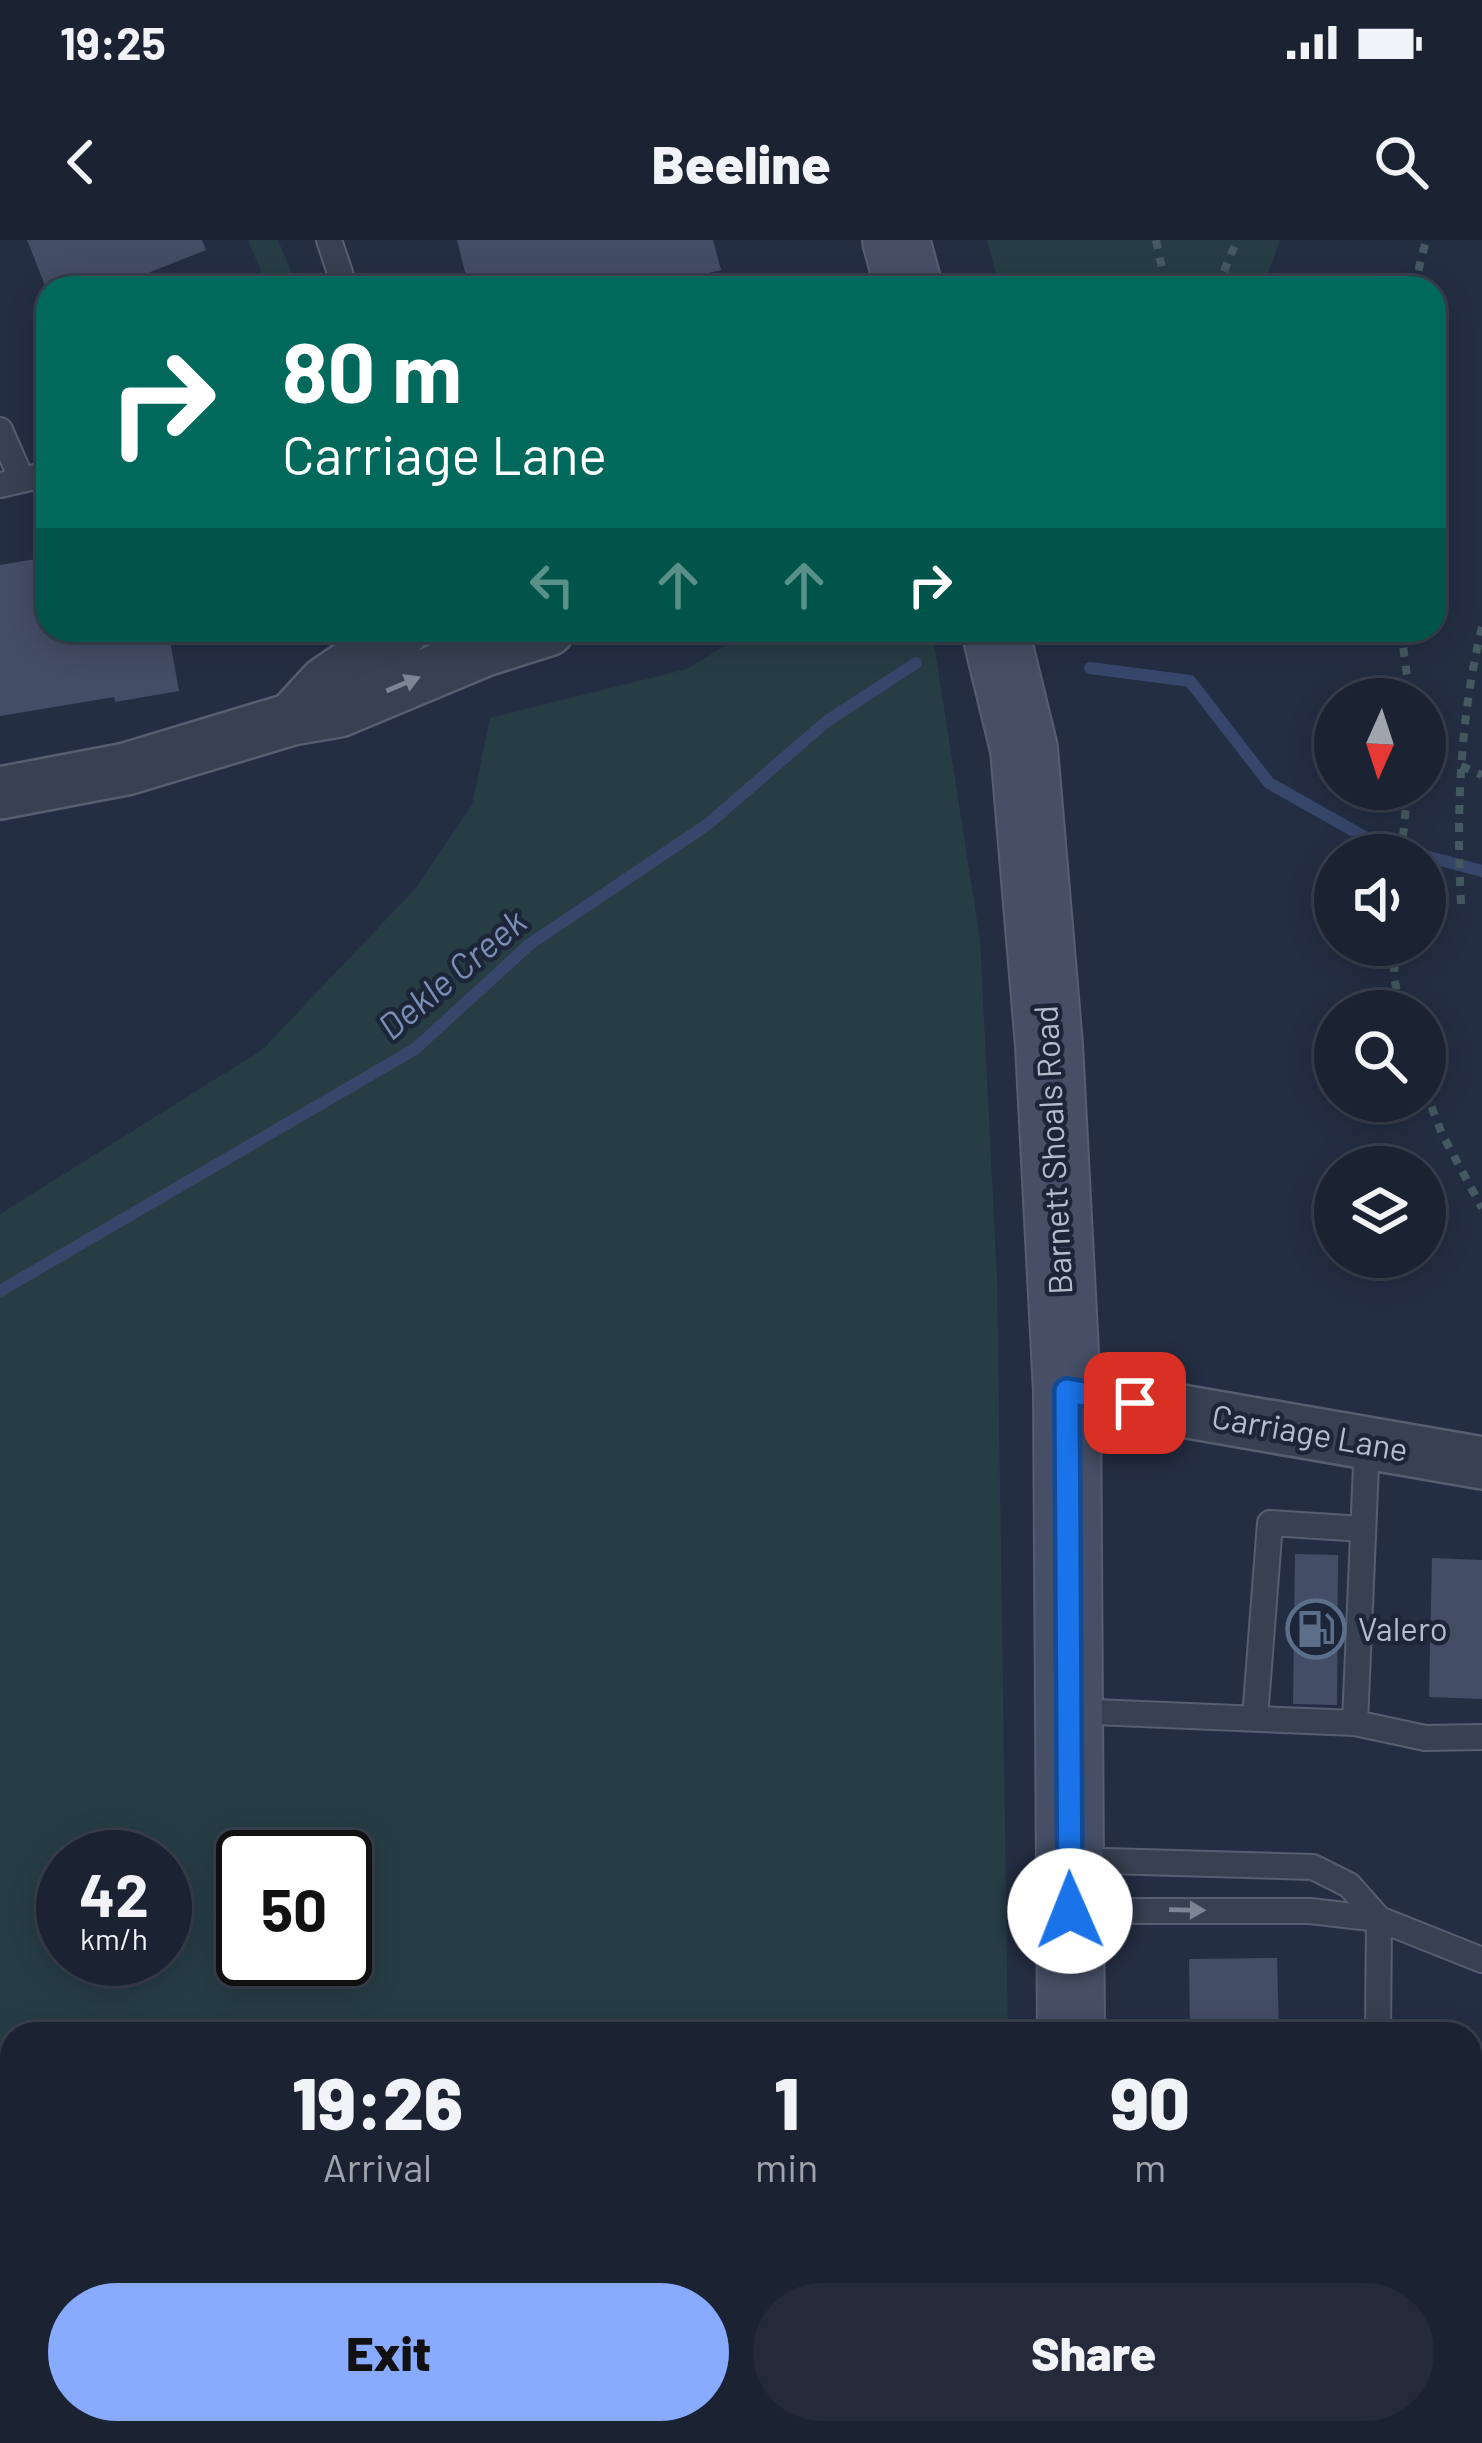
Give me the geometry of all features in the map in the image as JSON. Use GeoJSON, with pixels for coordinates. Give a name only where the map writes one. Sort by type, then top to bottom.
{"type":"FeatureCollection","features":[{"type":"Feature","properties":{"kind":"main road"},"geometry":{"type":"LineString","coordinates":[[896,240],[906,276]]}},
{"type":"Feature","properties":{"kind":"main road","name":"Barnett Shoals Road"},"geometry":{"type":"LineString","coordinates":[[998,642],[1024,749],[1049,1045],[1067,1391],[1071,2022]]}},
{"type":"Feature","properties":{"kind":"street"},"geometry":{"type":"LineString","coordinates":[[292,719],[325,683],[386,642]]}},
{"type":"Feature","properties":{"kind":"street"},"geometry":{"type":"LineString","coordinates":[[0,793],[126,769],[292,719],[339,711],[478,642]]}},
{"type":"Feature","properties":{"kind":"street","name":"Carriage Lane"},"geometry":{"type":"LineString","coordinates":[[1067,1391],[1482,1462]]}},
{"type":"Feature","properties":{"kind":"lane"},"geometry":{"type":"LineString","coordinates":[[329,240],[341,276]]}},
{"type":"Feature","properties":{"kind":"lane"},"geometry":{"type":"LineString","coordinates":[[0,430],[11,483]]}},
{"type":"Feature","properties":{"kind":"lane"},"geometry":{"type":"LineString","coordinates":[[1355,1723],[1366,1442]]}},
{"type":"Feature","properties":{"kind":"lane"},"geometry":{"type":"LineString","coordinates":[[1255,1718],[1270,1523],[1363,1528]]}},
{"type":"Feature","properties":{"kind":"lane"},"geometry":{"type":"LineString","coordinates":[[1069,1711],[1355,1723],[1425,1738],[1482,1737]]}},
{"type":"Feature","properties":{"kind":"lane"},"geometry":{"type":"LineString","coordinates":[[1279,1910],[1280,1865]]}},
{"type":"Feature","properties":{"kind":"lane"},"geometry":{"type":"LineString","coordinates":[[1070,1886],[1280,1865],[1313,1867],[1348,1885],[1379,1918],[1378,2022]]}},
{"type":"Feature","properties":{"kind":"lane"},"geometry":{"type":"LineString","coordinates":[[1070,1886],[1379,1918],[1482,1960]]}},
{"type":"Feature","properties":{"kind":"path"},"geometry":{"type":"LineString","coordinates":[[1156,240],[1164,276]]}},
{"type":"Feature","properties":{"kind":"path"},"geometry":{"type":"LineString","coordinates":[[1221,276],[1237,240]]}},
{"type":"Feature","properties":{"kind":"path"},"geometry":{"type":"LineString","coordinates":[[1417,276],[1426,240]]}},
{"type":"Feature","properties":{"kind":"path"},"geometry":{"type":"LineString","coordinates":[[1461,904],[1461,766],[1482,627]]}},
{"type":"Feature","properties":{"kind":"path"},"geometry":{"type":"LineString","coordinates":[[1403,642],[1407,678]]}},
{"type":"Feature","properties":{"kind":"path"},"geometry":{"type":"LineString","coordinates":[[1461,766],[1482,775]]}},
{"type":"Feature","properties":{"kind":"path"},"geometry":{"type":"LineString","coordinates":[[1437,1122],[1482,1208]]}},
{"type":"Feature","properties":{"kind":"shaded area"},"geometry":{"type":"Polygon","coordinates":[[[248,240],[278,240],[293,276],[263,276],[248,240]]]}},
{"type":"Feature","properties":{"kind":"shaded area"},"geometry":{"type":"Polygon","coordinates":[[[987,240],[1280,240],[1267,276],[997,276],[987,240]]]}},
{"type":"Feature","properties":{"kind":"shaded area"},"geometry":{"type":"Polygon","coordinates":[[[731,642],[934,642],[980,940],[997,1279],[1008,2022],[0,2022],[0,1214],[262,1050],[416,888],[472,805],[490,718],[687,669],[731,642]]]}},
{"type":"Feature","properties":{"kind":"building"},"geometry":{"type":"Polygon","coordinates":[[[27,240],[202,240],[206,250],[140,276],[41,276],[27,240]]]}},
{"type":"Feature","properties":{"kind":"building"},"geometry":{"type":"Polygon","coordinates":[[[457,240],[713,240],[721,270],[697,276],[466,276],[457,240]]]}},
{"type":"Feature","properties":{"kind":"building"},"geometry":{"type":"Polygon","coordinates":[[[36,559],[36,642],[170,642],[179,691],[0,716],[0,565],[36,559]]]}},
{"type":"Feature","properties":{"kind":"building","name":"Valero"},"geometry":{"type":"Polygon","coordinates":[[[1295,1554],[1338,1555],[1337,1705],[1293,1704],[1295,1554]]]}},
{"type":"Feature","properties":{"kind":"building"},"geometry":{"type":"Polygon","coordinates":[[[1432,1558],[1482,1560],[1482,1699],[1429,1697],[1432,1558]]]}},
{"type":"Feature","properties":{"kind":"building"},"geometry":{"type":"Polygon","coordinates":[[[1277,1958],[1279,2022],[1190,2022],[1189,1959],[1277,1958]]]}},
{"type":"Feature","properties":{"kind":"waterway","name":"Dekle Creek"},"geometry":{"type":"LineString","coordinates":[[0,1291],[415,1049],[530,944],[708,824],[827,721],[916,663]]}},
{"type":"Feature","properties":{"kind":"waterway"},"geometry":{"type":"LineString","coordinates":[[1090,668],[1190,681],[1269,783],[1359,834]]}},
{"type":"Feature","properties":{"kind":"waterway"},"geometry":{"type":"LineString","coordinates":[[1446,862],[1482,871]]}},
{"type":"Feature","properties":{"kind":"place","name":"Valero"},"geometry":{"type":"Point","coordinates":[1316,1629]}},
{"type":"Feature","properties":{"kind":"route"},"geometry":{"type":"LineString","coordinates":[[1070,1911],[1067,1391],[1135,1403]]}}]}
